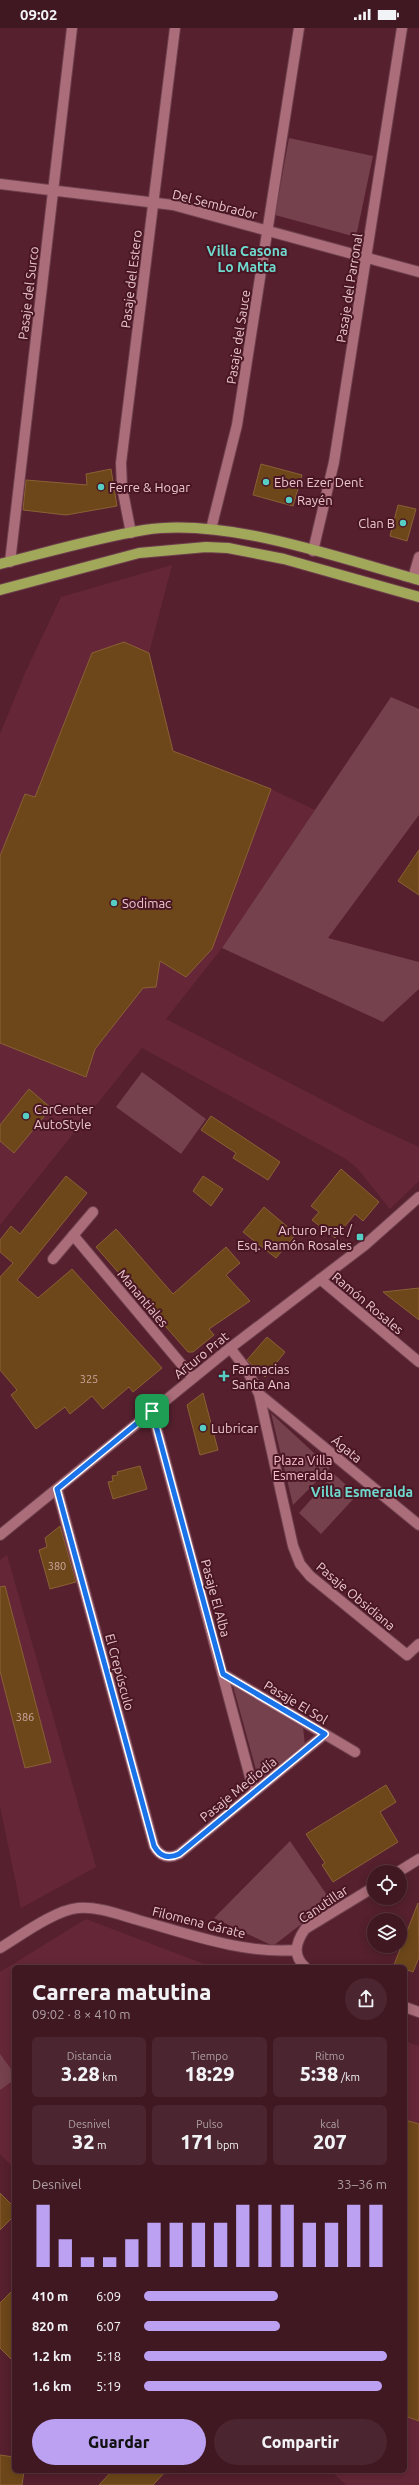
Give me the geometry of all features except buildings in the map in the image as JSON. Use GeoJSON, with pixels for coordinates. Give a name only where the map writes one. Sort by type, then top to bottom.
{"type":"FeatureCollection","features":[{"type":"Feature","properties":{"kind":"main road"},"geometry":{"type":"LineString","coordinates":[[5,563],[131,533],[158,529],[211,529],[260,538],[416,579]]}},
{"type":"Feature","properties":{"kind":"main road"},"geometry":{"type":"LineString","coordinates":[[0,590],[139,553],[206,547],[228,548],[284,560],[419,597]]}},
{"type":"Feature","properties":{"kind":"street","name":"Pasaje del Surco"},"geometry":{"type":"LineString","coordinates":[[5,563],[53,190],[72,28]]}},
{"type":"Feature","properties":{"kind":"street","name":"Pasaje del Estero"},"geometry":{"type":"LineString","coordinates":[[131,533],[122,487],[122,463],[175,28]]}},
{"type":"Feature","properties":{"kind":"street","name":"Pasaje del Sauce"},"geometry":{"type":"LineString","coordinates":[[211,529],[236,431],[299,28]]}},
{"type":"Feature","properties":{"kind":"street","name":"Pasaje del Parronal"},"geometry":{"type":"LineString","coordinates":[[313,551],[334,462],[402,28]]}},
{"type":"Feature","properties":{"kind":"street","name":"Del Sembrador"},"geometry":{"type":"LineString","coordinates":[[0,184],[154,202],[192,210],[419,272]]}},
{"type":"Feature","properties":{"kind":"street"},"geometry":{"type":"LineString","coordinates":[[416,579],[419,557]]}},
{"type":"Feature","properties":{"kind":"street","name":"Arturo Prat"},"geometry":{"type":"LineString","coordinates":[[0,1535],[230,1348],[364,1245],[419,1197]]}},
{"type":"Feature","properties":{"kind":"street"},"geometry":{"type":"LineString","coordinates":[[53,1259],[93,1212]]}},
{"type":"Feature","properties":{"kind":"street","name":"Manantiales"},"geometry":{"type":"LineString","coordinates":[[73,1236],[194,1378]]}},
{"type":"Feature","properties":{"kind":"street","name":"Ramón Rosales"},"geometry":{"type":"LineString","coordinates":[[320,1279],[419,1362]]}},
{"type":"Feature","properties":{"kind":"street","name":"Pasaje Obsidiana"},"geometry":{"type":"LineString","coordinates":[[230,1348],[246,1370],[259,1394],[293,1546],[300,1564],[310,1576],[407,1655],[419,1644]]}},
{"type":"Feature","properties":{"kind":"street","name":"Ágata"},"geometry":{"type":"LineString","coordinates":[[259,1394],[419,1525]]}},
{"type":"Feature","properties":{"kind":"street","name":"Pasaje El Alba"},"geometry":{"type":"LineString","coordinates":[[152,1411],[254,1792]]}},
{"type":"Feature","properties":{"kind":"street","name":"El Crepúsculo"},"geometry":{"type":"LineString","coordinates":[[57,1489],[154,1846],[165,1857]]}},
{"type":"Feature","properties":{"kind":"street","name":"Pasaje El Sol"},"geometry":{"type":"LineString","coordinates":[[223,1674],[355,1752]]}},
{"type":"Feature","properties":{"kind":"street","name":"Pasaje Mediodía"},"geometry":{"type":"LineString","coordinates":[[165,1857],[179,1854],[325,1734]]}},
{"type":"Feature","properties":{"kind":"street"},"geometry":{"type":"LineString","coordinates":[[407,1866],[419,1859]]}},
{"type":"Feature","properties":{"kind":"street","name":"Canutillar"},"geometry":{"type":"LineString","coordinates":[[296,1950],[298,1939],[305,1929],[367,1891]]}},
{"type":"Feature","properties":{"kind":"street","name":"Filomena Gárate"},"geometry":{"type":"LineString","coordinates":[[0,1948],[57,1915],[78,1908],[104,1911],[248,1948],[274,1952],[296,1950]]}},
{"type":"Feature","properties":{"kind":"street"},"geometry":{"type":"LineString","coordinates":[[296,1950],[299,1962],[303,1965]]}},
{"type":"Feature","properties":{"kind":"street"},"geometry":{"type":"LineString","coordinates":[[407,2008],[419,2012]]}},
{"type":"Feature","properties":{"kind":"shaded area"},"geometry":{"type":"Polygon","coordinates":[[[172,565],[149,653],[173,751],[271,789],[315,810],[222,948],[166,1019],[369,1124],[419,1147],[419,1181],[390,1209],[357,1168],[346,1159],[142,1048],[0,1225],[0,734],[25,673],[61,597],[172,565]]]}},
{"type":"Feature","properties":{"kind":"shaded area"},"geometry":{"type":"Polygon","coordinates":[[[7,1555],[96,1867],[21,1908],[0,1806],[0,1560],[7,1555]]]}},
{"type":"Feature","properties":{"kind":"shaded area"},"geometry":{"type":"Polygon","coordinates":[[[86,1919],[207,1965],[12,1965],[12,2166],[0,2154],[0,1972],[86,1919]]]}},
{"type":"Feature","properties":{"kind":"shaded area"},"geometry":{"type":"Polygon","coordinates":[[[407,2042],[419,2046],[419,2485],[346,2485],[333,2473],[407,2473],[407,2042]]]}},
{"type":"Feature","properties":{"kind":"green space"},"geometry":{"type":"Polygon","coordinates":[[[289,138],[373,156],[356,237],[275,215],[289,138]]]}},
{"type":"Feature","properties":{"kind":"green space"},"geometry":{"type":"Polygon","coordinates":[[[391,697],[419,709],[419,815],[328,938],[419,962],[419,989],[383,1022],[222,948],[391,697]]]}},
{"type":"Feature","properties":{"kind":"green space"},"geometry":{"type":"Polygon","coordinates":[[[142,1072],[206,1119],[181,1154],[116,1107],[142,1072]]]}},
{"type":"Feature","properties":{"kind":"green space","name":"Plaza Villa Esmeralda"},"geometry":{"type":"Polygon","coordinates":[[[271,1413],[330,1468],[293,1505],[271,1413]]]}},
{"type":"Feature","properties":{"kind":"green space"},"geometry":{"type":"Polygon","coordinates":[[[334,1474],[357,1495],[321,1534],[299,1513],[334,1474]]]}},
{"type":"Feature","properties":{"kind":"green space"},"geometry":{"type":"Polygon","coordinates":[[[233,1686],[303,1727],[305,1745],[259,1781],[233,1686]]]}},
{"type":"Feature","properties":{"kind":"green space"},"geometry":{"type":"Polygon","coordinates":[[[290,1841],[331,1901],[273,1946],[214,1918],[290,1841]]]}},
{"type":"Feature","properties":{"kind":"green space"},"geometry":{"type":"Polygon","coordinates":[[[0,2054],[12,2070],[12,2081],[0,2090],[0,2054]]]}},
{"type":"Feature","properties":{"kind":"place","name":"Eben Ezer Dent"},"geometry":{"type":"Point","coordinates":[266,482]}},
{"type":"Feature","properties":{"kind":"place","name":"Ferre & Hogar"},"geometry":{"type":"Point","coordinates":[101,487]}},
{"type":"Feature","properties":{"kind":"place","name":"Rayén"},"geometry":{"type":"Point","coordinates":[289,500]}},
{"type":"Feature","properties":{"kind":"place","name":"Clan B"},"geometry":{"type":"Point","coordinates":[403,523]}},
{"type":"Feature","properties":{"kind":"place","name":"Sodimac"},"geometry":{"type":"Point","coordinates":[114,903]}},
{"type":"Feature","properties":{"kind":"place","name":"CarCenter AutoStyle"},"geometry":{"type":"Point","coordinates":[26,1116]}},
{"type":"Feature","properties":{"kind":"place","name":"Arturo Prat / Esq. Ramón Rosales"},"geometry":{"type":"Point","coordinates":[360,1237]}},
{"type":"Feature","properties":{"kind":"place","name":"Farmacias Santa Ana"},"geometry":{"type":"Point","coordinates":[224,1376]}},
{"type":"Feature","properties":{"kind":"place","name":"Lubricar"},"geometry":{"type":"Point","coordinates":[203,1428]}},
{"type":"Feature","properties":{"kind":"district","name":"Villa Casona Lo Matta"},"geometry":{"type":"Point","coordinates":[247,260]}},
{"type":"Feature","properties":{"kind":"district","name":"Villa Esmeralda"},"geometry":{"type":"Point","coordinates":[362,1492]}},
{"type":"Feature","properties":{"kind":"route"},"geometry":{"type":"LineString","coordinates":[[152,1411],[223,1674],[325,1734],[179,1854],[170,1857],[161,1855],[154,1846],[57,1489],[152,1411]]}}]}
